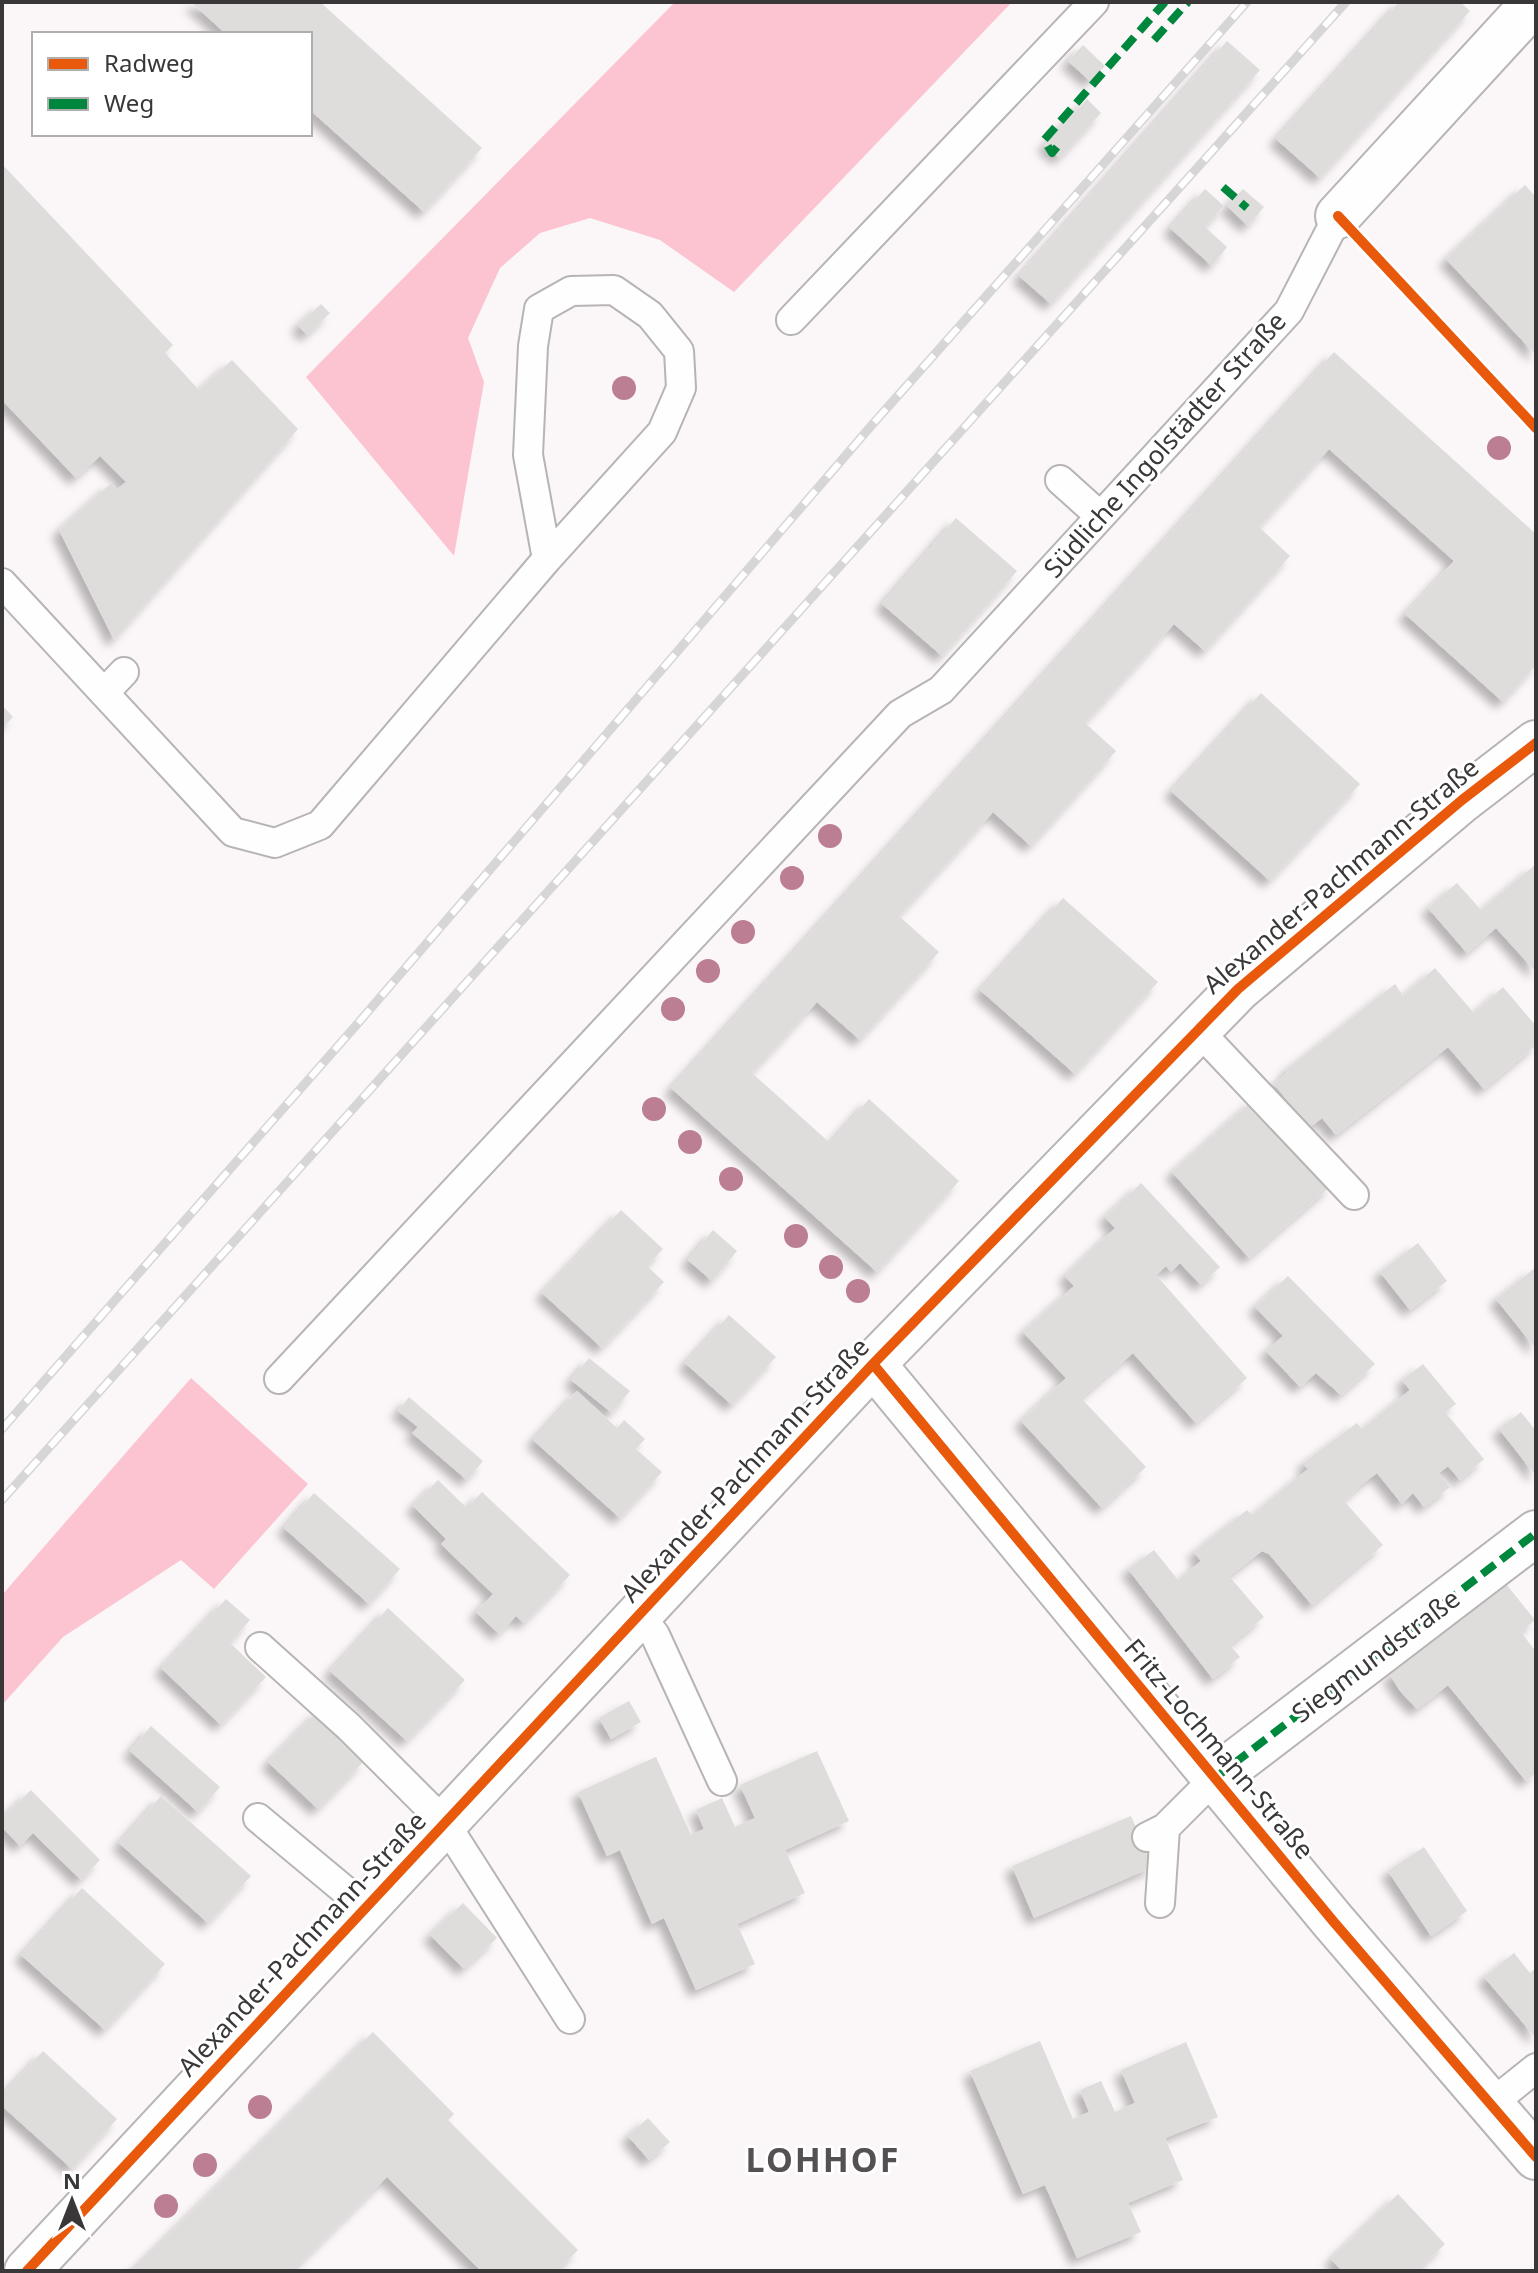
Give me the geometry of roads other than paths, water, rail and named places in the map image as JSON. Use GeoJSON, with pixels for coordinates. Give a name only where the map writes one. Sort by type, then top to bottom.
{"type":"FeatureCollection","features":[{"type":"Feature","properties":{"kind":"street","name":"Südliche Ingolstädter Straße"},"geometry":{"type":"LineString","coordinates":[[1338,216],[1530,5]]}},
{"type":"Feature","properties":{"kind":"street","name":"Alexander-Pachmann-Straße"},"geometry":{"type":"LineString","coordinates":[[27,2271],[873,1364],[1198,1030],[1247,981],[1462,800],[1536,743]]}},
{"type":"Feature","properties":{"kind":"street","name":"Fritz-Lochmann-Straße"},"geometry":{"type":"LineString","coordinates":[[873,1364],[1333,1921],[1536,2157]]}},
{"type":"Feature","properties":{"kind":"street","name":"Siegmundstraße"},"geometry":{"type":"LineString","coordinates":[[1215,1778],[1536,1533]]}},
{"type":"Feature","properties":{"kind":"lane"},"geometry":{"type":"LineString","coordinates":[[791,320],[1094,2]]}},
{"type":"Feature","properties":{"kind":"lane","name":"Südliche Ingolstädter Straße"},"geometry":{"type":"LineString","coordinates":[[279,1379],[900,714],[941,690],[1289,311],[1338,216]]}},
{"type":"Feature","properties":{"kind":"lane"},"geometry":{"type":"LineString","coordinates":[[2,583],[233,832],[275,843],[320,825],[547,559],[662,432],[681,388],[679,351],[650,315],[614,290],[571,291],[539,309],[533,346],[528,455],[547,559]]}},
{"type":"Feature","properties":{"kind":"lane"},"geometry":{"type":"LineString","coordinates":[[1060,480],[1100,516]]}},
{"type":"Feature","properties":{"kind":"lane"},"geometry":{"type":"LineString","coordinates":[[104,693],[124,672]]}},
{"type":"Feature","properties":{"kind":"lane"},"geometry":{"type":"LineString","coordinates":[[1198,1030],[1354,1195]]}},
{"type":"Feature","properties":{"kind":"lane"},"geometry":{"type":"LineString","coordinates":[[640,1615],[655,1635],[722,1781]]}},
{"type":"Feature","properties":{"kind":"lane"},"geometry":{"type":"LineString","coordinates":[[260,1647],[349,1727],[445,1823],[570,2019]]}},
{"type":"Feature","properties":{"kind":"lane"},"geometry":{"type":"LineString","coordinates":[[1160,1903],[1156,1833],[1215,1778]]}},
{"type":"Feature","properties":{"kind":"lane"},"geometry":{"type":"LineString","coordinates":[[258,1818],[366,1908]]}},
{"type":"Feature","properties":{"kind":"lane"},"geometry":{"type":"LineString","coordinates":[[1491,2104],[1536,2068]]}},
{"type":"Feature","properties":{"kind":"railway"},"geometry":{"type":"LineString","coordinates":[[2,1429],[359,1022],[871,426],[1247,2]]}},
{"type":"Feature","properties":{"kind":"railway"},"geometry":{"type":"LineString","coordinates":[[2,1500],[1346,2]]}},
{"type":"Feature","properties":{"kind":"district","name":"LOHHOF"},"geometry":{"type":"Point","coordinates":[823,2160]}}]}
